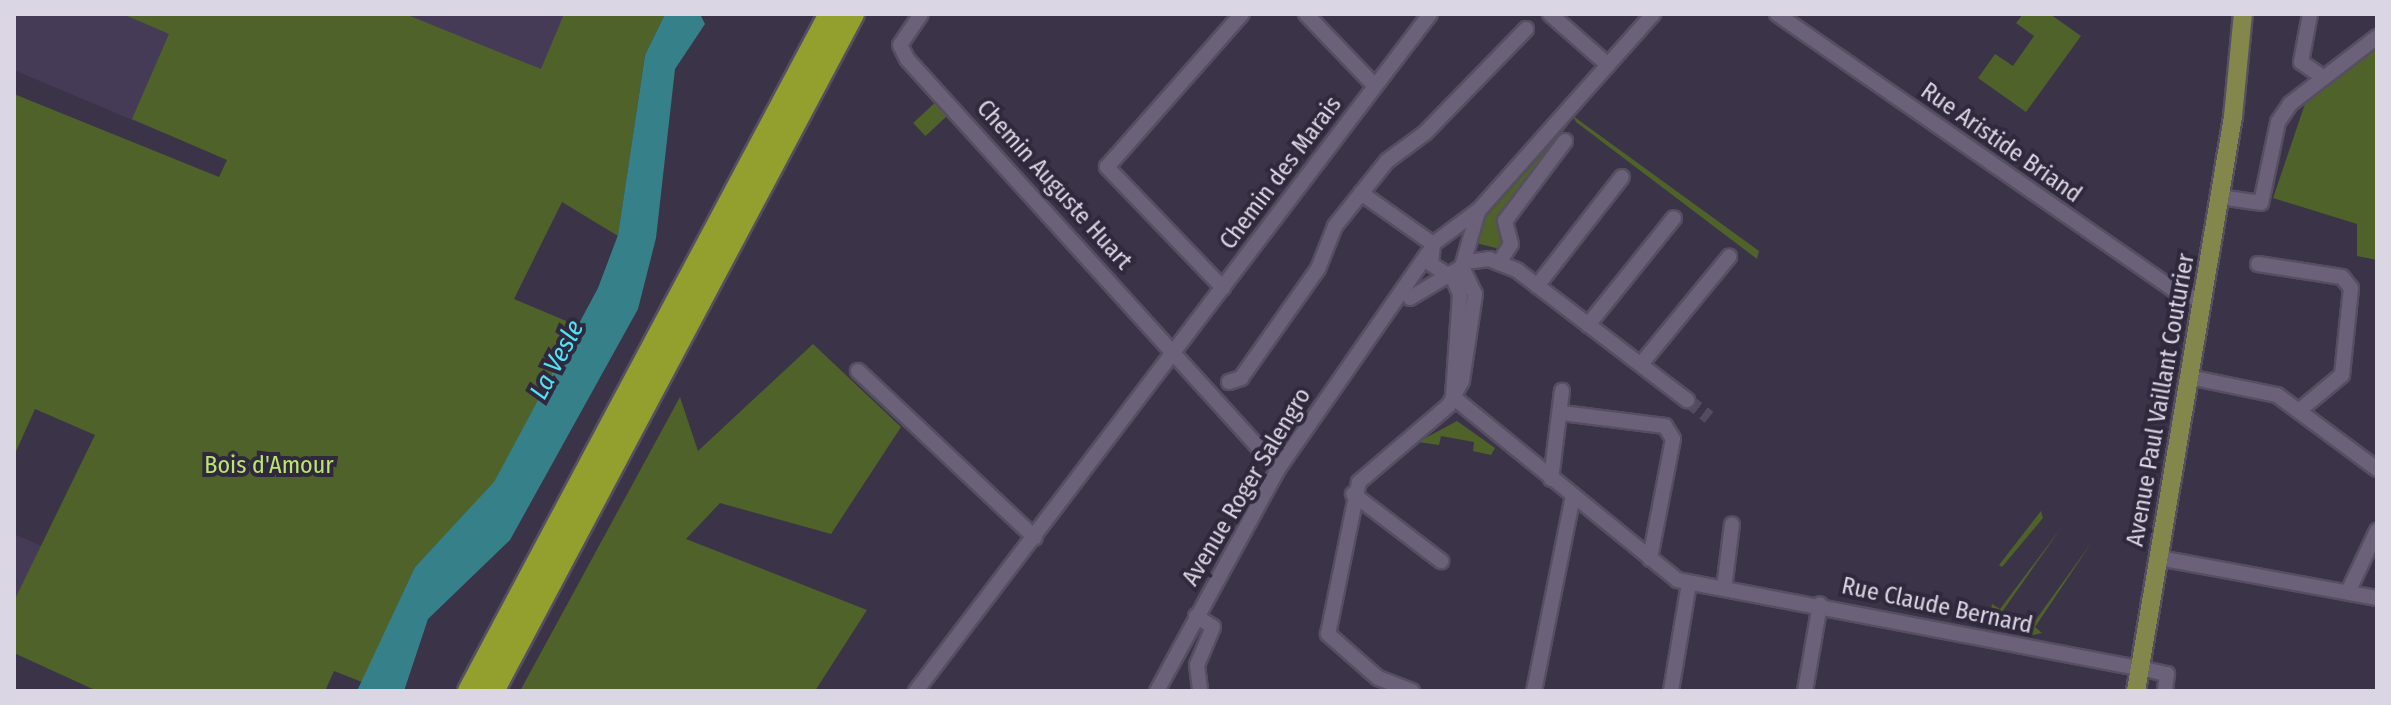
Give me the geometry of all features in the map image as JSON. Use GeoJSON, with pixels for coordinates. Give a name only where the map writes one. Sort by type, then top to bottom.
{"type":"FeatureCollection","features":[{"type":"Feature","properties":{"kind":"highway"},"geometry":{"type":"LineString","coordinates":[[469,691],[830,14]]}},
{"type":"Feature","properties":{"kind":"highway"},"geometry":{"type":"LineString","coordinates":[[493,691],[853,14]]}},
{"type":"Feature","properties":{"kind":"main road","name":"Avenue Paul Vaillant Couturier"},"geometry":{"type":"LineString","coordinates":[[2136,691],[2233,117],[2243,14]]}},
{"type":"Feature","properties":{"kind":"street","name":"Chemin Auguste Huart"},"geometry":{"type":"LineString","coordinates":[[921,14],[900,45],[1278,469]]}},
{"type":"Feature","properties":{"kind":"street","name":"Chemin des Marais"},"geometry":{"type":"LineString","coordinates":[[1223,288],[1107,167],[1242,14]]}},
{"type":"Feature","properties":{"kind":"street","name":"Chemin des Marais"},"geometry":{"type":"LineString","coordinates":[[1306,14],[1374,85]]}},
{"type":"Feature","properties":{"kind":"street","name":"Chemin des Marais"},"geometry":{"type":"LineString","coordinates":[[1176,355],[1374,85],[1430,14]]}},
{"type":"Feature","properties":{"kind":"street"},"geometry":{"type":"LineString","coordinates":[[1550,14],[1608,65]]}},
{"type":"Feature","properties":{"kind":"street","name":"Avenue Roger Salengro"},"geometry":{"type":"LineString","coordinates":[[1157,691],[1278,469],[1391,315],[1436,244],[1480,209],[1653,14]]}},
{"type":"Feature","properties":{"kind":"street","name":"Rue Aristide Briand"},"geometry":{"type":"LineString","coordinates":[[1777,14],[2181,295],[2203,299]]}},
{"type":"Feature","properties":{"kind":"street"},"geometry":{"type":"LineString","coordinates":[[2310,14],[2300,48],[2306,71],[2324,78]]}},
{"type":"Feature","properties":{"kind":"street"},"geometry":{"type":"LineString","coordinates":[[1229,382],[1241,378],[1318,269],[1335,226],[1361,193],[1526,29]]}},
{"type":"Feature","properties":{"kind":"street"},"geometry":{"type":"LineString","coordinates":[[2220,197],[2261,203],[2278,122],[2324,78],[2377,37]]}},
{"type":"Feature","properties":{"kind":"street"},"geometry":{"type":"LineString","coordinates":[[1499,263],[1511,244],[1505,221],[1565,141]]}},
{"type":"Feature","properties":{"kind":"street"},"geometry":{"type":"LineString","coordinates":[[1537,286],[1622,177]]}},
{"type":"Feature","properties":{"kind":"street"},"geometry":{"type":"LineString","coordinates":[[1361,193],[1436,244],[1458,265],[1460,294],[1453,397],[1379,461],[1353,494],[1328,634],[1378,678],[1412,691]]}},
{"type":"Feature","properties":{"kind":"street","name":"Avenue Roger Salengro"},"geometry":{"type":"LineString","coordinates":[[1391,315],[1458,265],[1480,209]]}},
{"type":"Feature","properties":{"kind":"street"},"geometry":{"type":"LineString","coordinates":[[1588,325],[1674,218]]}},
{"type":"Feature","properties":{"kind":"street"},"geometry":{"type":"LineString","coordinates":[[1436,244],[1431,264],[1499,263],[1537,286],[1687,400]]}},
{"type":"Feature","properties":{"kind":"street"},"geometry":{"type":"LineString","coordinates":[[1641,364],[1729,257]]}},
{"type":"Feature","properties":{"kind":"street"},"geometry":{"type":"LineString","coordinates":[[2258,264],[2342,277],[2351,288],[2342,375],[2300,410]]}},
{"type":"Feature","properties":{"kind":"street"},"geometry":{"type":"LineString","coordinates":[[916,691],[1176,355]]}},
{"type":"Feature","properties":{"kind":"street"},"geometry":{"type":"LineString","coordinates":[[858,371],[1035,538]]}},
{"type":"Feature","properties":{"kind":"street"},"geometry":{"type":"LineString","coordinates":[[2189,377],[2277,395],[2377,469]]}},
{"type":"Feature","properties":{"kind":"street"},"geometry":{"type":"LineString","coordinates":[[1551,479],[1562,413],[1562,391]]}},
{"type":"Feature","properties":{"kind":"street","name":"Rue Claude Bernard"},"geometry":{"type":"LineString","coordinates":[[1453,397],[1650,559],[1689,584],[1820,604],[2167,674],[2165,691]]}},
{"type":"Feature","properties":{"kind":"street"},"geometry":{"type":"LineString","coordinates":[[1562,413],[1665,426],[1673,439],[1650,559]]}},
{"type":"Feature","properties":{"kind":"street"},"geometry":{"type":"LineString","coordinates":[[1353,494],[1441,561]]}},
{"type":"Feature","properties":{"kind":"street"},"geometry":{"type":"LineString","coordinates":[[1534,691],[1573,496]]}},
{"type":"Feature","properties":{"kind":"street"},"geometry":{"type":"LineString","coordinates":[[1724,589],[1732,524]]}},
{"type":"Feature","properties":{"kind":"street"},"geometry":{"type":"LineString","coordinates":[[2348,592],[2377,531]]}},
{"type":"Feature","properties":{"kind":"street"},"geometry":{"type":"LineString","coordinates":[[2159,558],[2377,598]]}},
{"type":"Feature","properties":{"kind":"street"},"geometry":{"type":"LineString","coordinates":[[1671,691],[1689,584]]}},
{"type":"Feature","properties":{"kind":"street"},"geometry":{"type":"LineString","coordinates":[[1805,691],[1820,604]]}},
{"type":"Feature","properties":{"kind":"street"},"geometry":{"type":"LineString","coordinates":[[1196,616],[1213,627],[1197,665],[1200,691]]}},
{"type":"Feature","properties":{"kind":"shaded area"},"geometry":{"type":"Polygon","coordinates":[[[14,14],[289,14],[198,49],[163,133],[14,70],[14,14]]]}},
{"type":"Feature","properties":{"kind":"shaded area"},"geometry":{"type":"Polygon","coordinates":[[[395,14],[585,14],[541,74],[395,14]]]}},
{"type":"Feature","properties":{"kind":"shaded area","name":"La Vesle"},"geometry":{"type":"Polygon","coordinates":[[[665,14],[700,14],[705,24],[675,69],[656,238],[638,309],[510,540],[428,619],[404,691],[357,691],[415,567],[494,482],[598,288],[618,235],[645,55],[665,14]]]}},
{"type":"Feature","properties":{"kind":"shaded area"},"geometry":{"type":"Polygon","coordinates":[[[14,534],[55,552],[14,646],[14,534]]]}},
{"type":"Feature","properties":{"kind":"green space","name":"Bois d'Amour"},"geometry":{"type":"Polygon","coordinates":[[[123,14],[405,14],[541,69],[564,14],[665,14],[645,55],[618,236],[562,202],[514,299],[578,326],[494,483],[415,567],[362,682],[334,671],[325,691],[97,691],[14,653],[14,601],[95,435],[35,409],[14,456],[14,94],[219,177],[227,160],[132,119],[169,34],[123,14]]]}},
{"type":"Feature","properties":{"kind":"green space"},"geometry":{"type":"Polygon","coordinates":[[[2023,14],[2050,14],[2081,36],[2026,112],[1978,78],[1995,54],[2013,66],[2034,36],[2016,23],[2023,14]]]}},
{"type":"Feature","properties":{"kind":"green space"},"geometry":{"type":"Polygon","coordinates":[[[2377,46],[2377,260],[2357,256],[2357,224],[2273,198],[2307,98],[2377,46]]]}},
{"type":"Feature","properties":{"kind":"green space"},"geometry":{"type":"Polygon","coordinates":[[[941,97],[953,110],[925,136],[913,123],[941,97]]]}},
{"type":"Feature","properties":{"kind":"green space"},"geometry":{"type":"Polygon","coordinates":[[[1573,116],[1759,251],[1757,259],[1576,122],[1573,116]]]}},
{"type":"Feature","properties":{"kind":"green space"},"geometry":{"type":"Polygon","coordinates":[[[1571,121],[1502,213],[1504,250],[1476,243],[1479,225],[1571,121]]]}},
{"type":"Feature","properties":{"kind":"green space"},"geometry":{"type":"Polygon","coordinates":[[[813,344],[901,427],[831,534],[720,503],[686,539],[867,610],[815,691],[520,691],[680,397],[698,451],[813,344]]]}},
{"type":"Feature","properties":{"kind":"green space"},"geometry":{"type":"Polygon","coordinates":[[[1457,421],[1495,448],[1491,455],[1473,451],[1474,442],[1441,436],[1439,445],[1418,442],[1457,421]]]}},
{"type":"Feature","properties":{"kind":"green space"},"geometry":{"type":"Polygon","coordinates":[[[2041,511],[2043,518],[2002,567],[1999,565],[2041,511]]]}},
{"type":"Feature","properties":{"kind":"green space"},"geometry":{"type":"Polygon","coordinates":[[[2061,528],[2002,612],[2011,618],[1990,616],[1992,604],[2000,609],[2061,528]]]}},
{"type":"Feature","properties":{"kind":"green space"},"geometry":{"type":"Polygon","coordinates":[[[2092,542],[2035,627],[2042,633],[2028,636],[2020,626],[2025,620],[2032,625],[2092,542]]]}},
{"type":"Feature","properties":{"kind":"tunnel"},"geometry":{"type":"LineString","coordinates":[[1687,400],[1709,417]]}}]}
